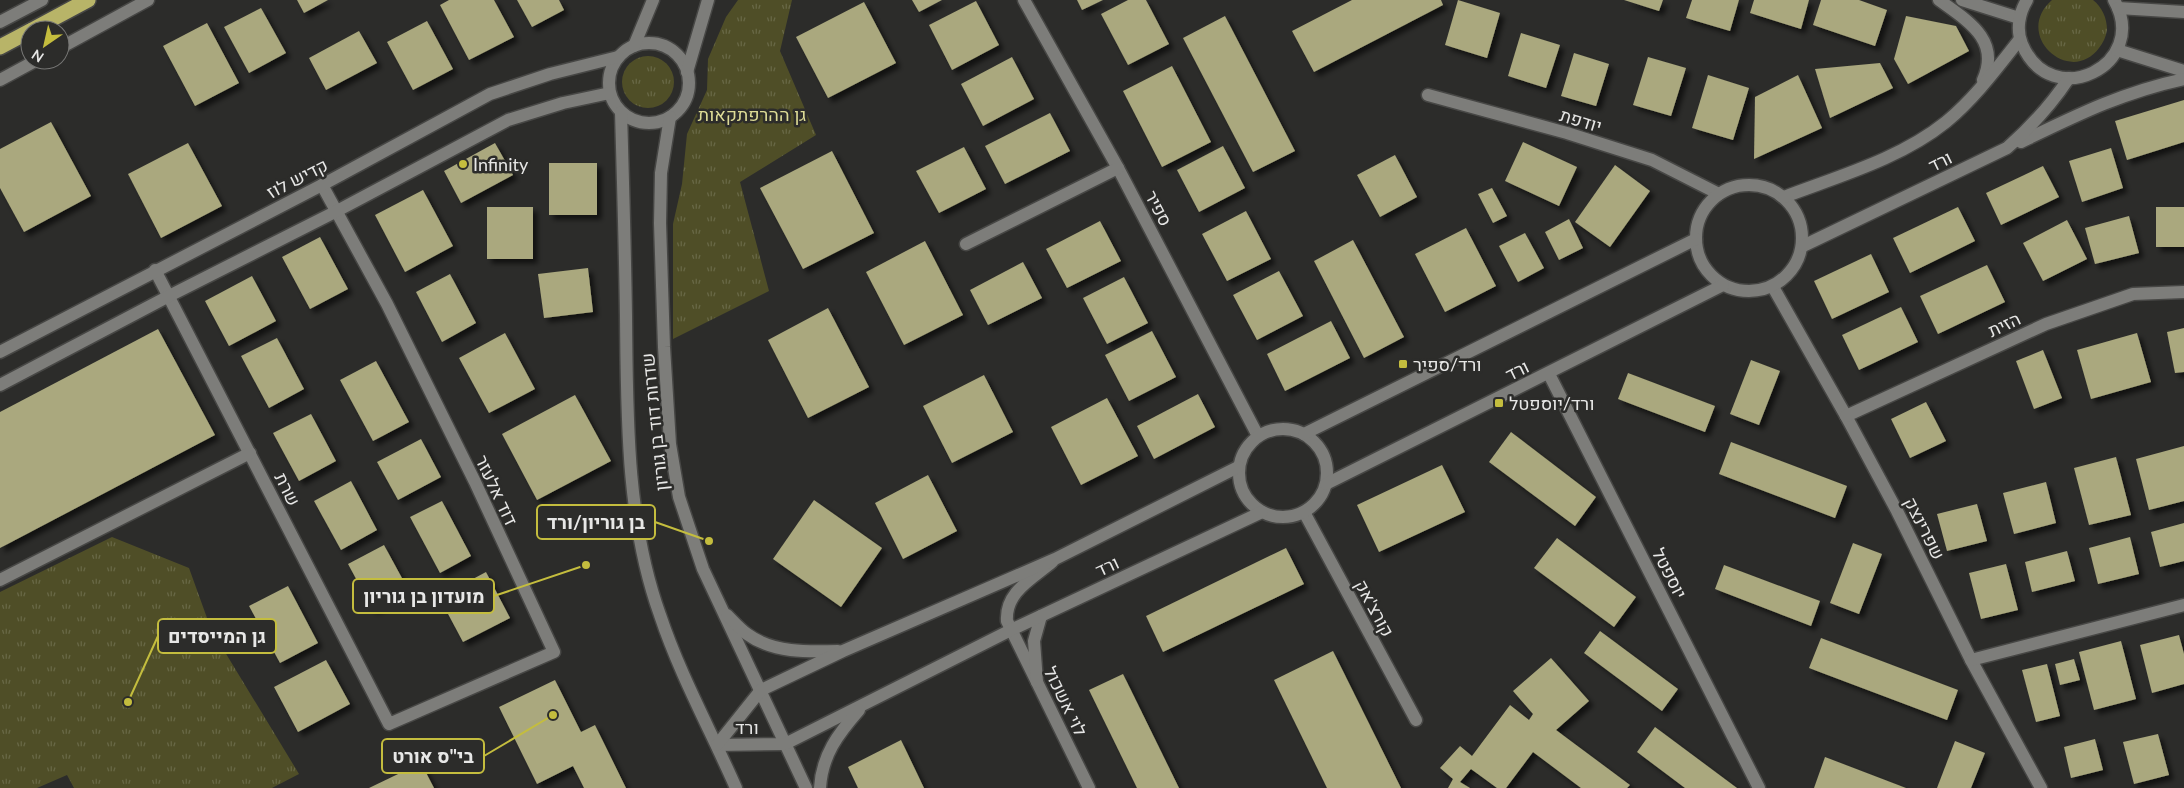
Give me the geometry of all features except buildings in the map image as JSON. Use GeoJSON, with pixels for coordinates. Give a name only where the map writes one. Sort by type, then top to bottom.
{"type":"FeatureCollection","features":[{"type":"Feature","properties":{"kind":"highway"},"geometry":{"type":"LineString","coordinates":[[50,20],[88,0]]}},
{"type":"Feature","properties":{"kind":"highway"},"geometry":{"type":"LineString","coordinates":[[0,47],[20,36]]}},
{"type":"Feature","properties":{"kind":"street"},"geometry":{"type":"LineString","coordinates":[[0,22],[42,0]]}},
{"type":"Feature","properties":{"kind":"street"},"geometry":{"type":"LineString","coordinates":[[70,43],[148,0]]}},
{"type":"Feature","properties":{"kind":"street"},"geometry":{"type":"LineString","coordinates":[[634,46],[654,0]]}},
{"type":"Feature","properties":{"kind":"street"},"geometry":{"type":"LineString","coordinates":[[687,72],[708,0]]}},
{"type":"Feature","properties":{"kind":"street","name":"ספיר"},"geometry":{"type":"LineString","coordinates":[[1024,0],[1118,168],[1258,436]]}},
{"type":"Feature","properties":{"kind":"street"},"geometry":{"type":"LineString","coordinates":[[1939,0],[1970,23],[1988,47],[1988,64],[1976,94]]}},
{"type":"Feature","properties":{"kind":"street"},"geometry":{"type":"LineString","coordinates":[[1962,0],[2020,18]]}},
{"type":"Feature","properties":{"kind":"street"},"geometry":{"type":"LineString","coordinates":[[2027,0],[2020,18],[2020,40],[2027,55],[2038,67],[2052,76],[2069,78],[2083,77],[2097,72],[2117,50],[2121,37],[2122,22],[2116,4],[2184,12]]}},
{"type":"Feature","properties":{"kind":"street","name":"ורד"},"geometry":{"type":"LineString","coordinates":[[1784,197],[1880,160],[1925,137],[1976,94],[2020,40]]}},
{"type":"Feature","properties":{"kind":"street"},"geometry":{"type":"LineString","coordinates":[[647,43],[666,47],[681,60],[687,72],[689,84],[686,97],[670,117],[658,122],[632,119],[621,112],[614,103],[610,93],[610,74],[618,57],[634,46],[647,43]]}},
{"type":"Feature","properties":{"kind":"street"},"geometry":{"type":"LineString","coordinates":[[2117,50],[2184,71]]}},
{"type":"Feature","properties":{"kind":"street","name":"קדיש לוז"},"geometry":{"type":"LineString","coordinates":[[0,352],[322,185],[490,94],[550,74],[618,57]]}},
{"type":"Feature","properties":{"kind":"street"},"geometry":{"type":"LineString","coordinates":[[0,80],[20,69]]}},
{"type":"Feature","properties":{"kind":"street","name":"ורד"},"geometry":{"type":"LineString","coordinates":[[1803,246],[2007,148],[2031,128],[2069,78]]}},
{"type":"Feature","properties":{"kind":"street"},"geometry":{"type":"LineString","coordinates":[[2007,148],[2094,106],[2131,92],[2184,79]]}},
{"type":"Feature","properties":{"kind":"street"},"geometry":{"type":"LineString","coordinates":[[0,386],[508,120],[610,93]]}},
{"type":"Feature","properties":{"kind":"street","name":"יודפת"},"geometry":{"type":"LineString","coordinates":[[1428,96],[1567,133],[1652,160],[1718,194]]}},
{"type":"Feature","properties":{"kind":"street","name":"שדרות דוד בן גוריון"},"geometry":{"type":"LineString","coordinates":[[621,112],[625,357],[631,461],[638,531],[659,615],[736,788]]}},
{"type":"Feature","properties":{"kind":"street","name":"שדרות דוד בן גוריון"},"geometry":{"type":"LineString","coordinates":[[670,117],[661,173],[660,223],[664,347],[670,444],[679,497],[703,569],[720,608],[761,690],[806,788]]}},
{"type":"Feature","properties":{"kind":"street"},"geometry":{"type":"LineString","coordinates":[[966,244],[1118,168]]}},
{"type":"Feature","properties":{"kind":"street","name":"דוד אלעזר"},"geometry":{"type":"LineString","coordinates":[[322,185],[335,212],[387,304],[475,482],[554,652],[389,724]]}},
{"type":"Feature","properties":{"kind":"street"},"geometry":{"type":"LineString","coordinates":[[1752,185],[1769,188],[1784,197],[1796,211],[1802,228],[1803,246],[1798,263],[1787,277],[1773,287],[1756,292],[1739,291],[1723,285],[1709,273],[1699,258],[1696,239],[1698,222],[1706,206],[1718,194],[1734,187],[1752,185]]}},
{"type":"Feature","properties":{"kind":"street","name":"ורד"},"geometry":{"type":"LineString","coordinates":[[1304,434],[1696,239]]}},
{"type":"Feature","properties":{"kind":"street","name":"שרת"},"geometry":{"type":"LineString","coordinates":[[155,270],[389,724]]}},
{"type":"Feature","properties":{"kind":"street","name":"ורד"},"geometry":{"type":"LineString","coordinates":[[1326,484],[1549,374],[1723,285]]}},
{"type":"Feature","properties":{"kind":"street","name":"שפרינצק"},"geometry":{"type":"LineString","coordinates":[[1773,287],[1846,416],[1897,512],[1971,660],[2041,788]]}},
{"type":"Feature","properties":{"kind":"street","name":"הזית"},"geometry":{"type":"LineString","coordinates":[[1846,416],[2046,324],[2133,294],[2184,292]]}},
{"type":"Feature","properties":{"kind":"street","name":"יוספטל"},"geometry":{"type":"LineString","coordinates":[[1549,374],[1759,788]]}},
{"type":"Feature","properties":{"kind":"street"},"geometry":{"type":"LineString","coordinates":[[1281,428],[1304,434],[1316,443],[1324,455],[1327,469],[1326,484],[1314,505],[1304,512],[1283,518],[1262,512],[1251,504],[1243,493],[1238,467],[1242,454],[1258,436],[1269,430],[1281,428]]}},
{"type":"Feature","properties":{"kind":"street"},"geometry":{"type":"LineString","coordinates":[[0,580],[250,453]]}},
{"type":"Feature","properties":{"kind":"street","name":"ורד"},"geometry":{"type":"LineString","coordinates":[[717,745],[761,690],[843,651],[1055,559],[1238,467]]}},
{"type":"Feature","properties":{"kind":"street","name":"ורד"},"geometry":{"type":"LineString","coordinates":[[717,745],[785,744],[1010,630],[1262,512]]}},
{"type":"Feature","properties":{"kind":"street","name":"קורצ'אק"},"geometry":{"type":"LineString","coordinates":[[1304,512],[1416,720]]}},
{"type":"Feature","properties":{"kind":"street"},"geometry":{"type":"LineString","coordinates":[[1010,630],[1006,610],[1011,596],[1055,559]]}},
{"type":"Feature","properties":{"kind":"street"},"geometry":{"type":"LineString","coordinates":[[1971,660],[2184,605]]}},
{"type":"Feature","properties":{"kind":"street"},"geometry":{"type":"LineString","coordinates":[[720,608],[746,634],[776,648],[793,651],[843,651]]}},
{"type":"Feature","properties":{"kind":"street"},"geometry":{"type":"LineString","coordinates":[[1037,682],[1034,641],[1041,616]]}},
{"type":"Feature","properties":{"kind":"street","name":"לוי אשכול"},"geometry":{"type":"LineString","coordinates":[[1010,630],[1089,788]]}},
{"type":"Feature","properties":{"kind":"street"},"geometry":{"type":"LineString","coordinates":[[820,788],[821,773],[832,744],[863,706]]}},
{"type":"Feature","properties":{"kind":"green space","name":"גן ההרפתקאות"},"geometry":{"type":"Polygon","coordinates":[[[738,0],[792,0],[780,51],[816,135],[740,182],[769,291],[673,339],[673,224],[682,184],[687,134],[707,90],[708,59],[726,17],[738,0]]]}},
{"type":"Feature","properties":{"kind":"green space"},"geometry":{"type":"Polygon","coordinates":[[[2052,0],[2093,0],[2101,9],[2106,21],[2106,35],[2099,48],[2087,59],[2074,62],[2061,59],[2050,52],[2042,41],[2038,28],[2041,14],[2052,0]]]}},
{"type":"Feature","properties":{"kind":"green space"},"geometry":{"type":"Polygon","coordinates":[[[643,56],[653,56],[667,63],[674,77],[674,87],[667,101],[653,108],[643,108],[633,104],[626,97],[622,87],[622,77],[626,67],[633,60],[643,56]]]}},
{"type":"Feature","properties":{"kind":"green space"},"geometry":{"type":"Polygon","coordinates":[[[112,537],[189,568],[211,629],[299,774],[272,788],[74,788],[67,775],[37,788],[0,788],[0,592],[112,537]]]}},
{"type":"Feature","properties":{"kind":"place","name":"Infinity"},"geometry":{"type":"Point","coordinates":[463,164]}},
{"type":"Feature","properties":{"kind":"place","name":"ורד/ספיר"},"geometry":{"type":"Point","coordinates":[1403,364]}},
{"type":"Feature","properties":{"kind":"place","name":"ורד/יוספטל"},"geometry":{"type":"Point","coordinates":[1499,403]}},
{"type":"Feature","properties":{"kind":"place","name":"בן גוריון/ורד"},"geometry":{"type":"Point","coordinates":[709,541]}},
{"type":"Feature","properties":{"kind":"place","name":"מועדון בן גוריון"},"geometry":{"type":"Point","coordinates":[586,565]}},
{"type":"Feature","properties":{"kind":"place","name":"גן המייסדים"},"geometry":{"type":"Point","coordinates":[128,702]}},
{"type":"Feature","properties":{"kind":"place","name":"בי\"ס אורט"},"geometry":{"type":"Point","coordinates":[553,715]}}]}
